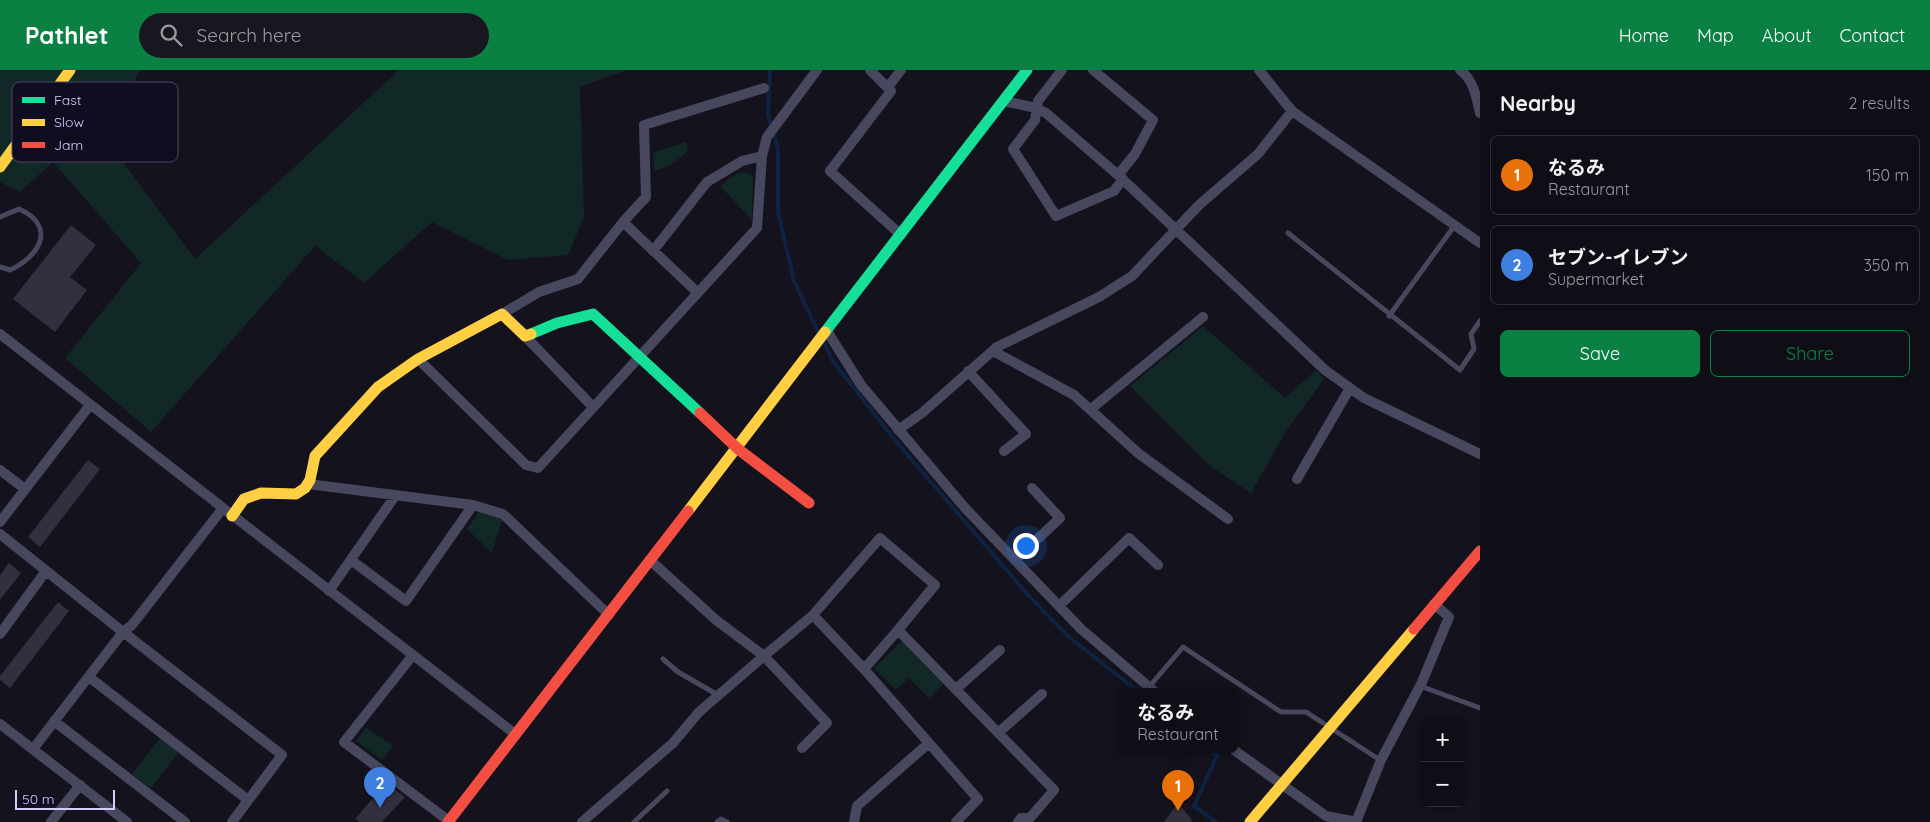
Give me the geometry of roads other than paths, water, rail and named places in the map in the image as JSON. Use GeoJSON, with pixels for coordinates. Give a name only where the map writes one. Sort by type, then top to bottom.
{"type":"FeatureCollection","features":[{"type":"Feature","properties":{"kind":"street"},"geometry":{"type":"LineString","coordinates":[[61,82],[70,70]]}},
{"type":"Feature","properties":{"kind":"street"},"geometry":{"type":"LineString","coordinates":[[418,359],[526,465],[538,468],[638,356],[757,228],[762,156],[767,137],[817,70]]}},
{"type":"Feature","properties":{"kind":"street"},"geometry":{"type":"LineString","coordinates":[[870,70],[890,91],[830,171],[901,235]]}},
{"type":"Feature","properties":{"kind":"street"},"geometry":{"type":"LineString","coordinates":[[888,87],[901,70]]}},
{"type":"Feature","properties":{"kind":"street"},"geometry":{"type":"LineString","coordinates":[[412,655],[344,742],[450,822],[515,734],[738,449],[1028,70]]}},
{"type":"Feature","properties":{"kind":"street"},"geometry":{"type":"LineString","coordinates":[[1062,70],[1038,101],[1034,120],[1013,149],[1056,216],[1114,191],[1153,120],[1093,70]]}},
{"type":"Feature","properties":{"kind":"street"},"geometry":{"type":"LineString","coordinates":[[1260,70],[1281,100],[1292,110],[1480,243]]}},
{"type":"Feature","properties":{"kind":"street"},"geometry":{"type":"LineString","coordinates":[[1460,70],[1466,75],[1475,90],[1480,113]]}},
{"type":"Feature","properties":{"kind":"street"},"geometry":{"type":"LineString","coordinates":[[33,749],[123,632],[132,625],[228,512],[244,499],[261,493],[296,494],[308,484],[315,456],[378,387],[418,359],[539,292],[578,279],[623,222],[646,197],[644,125],[764,88]]}},
{"type":"Feature","properties":{"kind":"street"},"geometry":{"type":"LineString","coordinates":[[1004,101],[1036,108],[1046,113],[1120,177],[1325,370],[1364,398],[1480,454]]}},
{"type":"Feature","properties":{"kind":"street"},"geometry":{"type":"LineString","coordinates":[[898,430],[922,413],[993,351],[1099,297],[1132,276],[1198,205],[1258,154],[1292,110]]}},
{"type":"Feature","properties":{"kind":"street"},"geometry":{"type":"LineString","coordinates":[[0,167],[12,150]]}},
{"type":"Feature","properties":{"kind":"street"},"geometry":{"type":"LineString","coordinates":[[653,251],[707,182],[742,161],[762,156]]}},
{"type":"Feature","properties":{"kind":"street"},"geometry":{"type":"LineString","coordinates":[[623,222],[697,292]]}},
{"type":"Feature","properties":{"kind":"street"},"geometry":{"type":"LineString","coordinates":[[502,314],[593,407]]}},
{"type":"Feature","properties":{"kind":"street"},"geometry":{"type":"LineString","coordinates":[[525,336],[557,323],[593,314],[738,449],[809,503]]}},
{"type":"Feature","properties":{"kind":"street"},"geometry":{"type":"LineString","coordinates":[[1091,409],[1204,317]]}},
{"type":"Feature","properties":{"kind":"street"},"geometry":{"type":"LineString","coordinates":[[827,331],[862,385],[965,508],[1081,629],[1150,688]]}},
{"type":"Feature","properties":{"kind":"street"},"geometry":{"type":"LineString","coordinates":[[0,334],[515,734]]}},
{"type":"Feature","properties":{"kind":"street"},"geometry":{"type":"LineString","coordinates":[[993,351],[1074,395],[1138,453],[1228,520]]}},
{"type":"Feature","properties":{"kind":"street"},"geometry":{"type":"LineString","coordinates":[[968,371],[1026,434],[1004,451]]}},
{"type":"Feature","properties":{"kind":"street"},"geometry":{"type":"LineString","coordinates":[[1297,479],[1350,388]]}},
{"type":"Feature","properties":{"kind":"street"},"geometry":{"type":"LineString","coordinates":[[0,522],[90,405]]}},
{"type":"Feature","properties":{"kind":"street"},"geometry":{"type":"LineString","coordinates":[[0,470],[25,489]]}},
{"type":"Feature","properties":{"kind":"street"},"geometry":{"type":"LineString","coordinates":[[308,484],[473,505],[503,514],[609,615]]}},
{"type":"Feature","properties":{"kind":"street"},"geometry":{"type":"LineString","coordinates":[[1015,560],[1060,518],[1032,488]]}},
{"type":"Feature","properties":{"kind":"street"},"geometry":{"type":"LineString","coordinates":[[329,591],[395,496]]}},
{"type":"Feature","properties":{"kind":"street"},"geometry":{"type":"LineString","coordinates":[[351,560],[406,601],[473,505]]}},
{"type":"Feature","properties":{"kind":"street"},"geometry":{"type":"LineString","coordinates":[[0,534],[123,632],[282,754],[232,822]]}},
{"type":"Feature","properties":{"kind":"street"},"geometry":{"type":"LineString","coordinates":[[582,822],[673,743],[699,712],[813,615],[880,538],[935,585],[864,669]]}},
{"type":"Feature","properties":{"kind":"street"},"geometry":{"type":"LineString","coordinates":[[1059,606],[1129,538],[1158,565]]}},
{"type":"Feature","properties":{"kind":"street"},"geometry":{"type":"LineString","coordinates":[[1250,822],[1281,783],[1480,551]]}},
{"type":"Feature","properties":{"kind":"street"},"geometry":{"type":"LineString","coordinates":[[651,561],[716,620],[764,656],[827,723],[802,748]]}},
{"type":"Feature","properties":{"kind":"street"},"geometry":{"type":"LineString","coordinates":[[0,634],[46,571]]}},
{"type":"Feature","properties":{"kind":"street"},"geometry":{"type":"LineString","coordinates":[[1238,753],[1326,816],[1356,822],[1381,760],[1420,686],[1449,617],[1434,604]]}},
{"type":"Feature","properties":{"kind":"street"},"geometry":{"type":"LineString","coordinates":[[813,615],[864,669],[978,798],[956,822]]}},
{"type":"Feature","properties":{"kind":"street"},"geometry":{"type":"LineString","coordinates":[[898,630],[1054,790],[1030,818],[1021,818],[1018,822]]}},
{"type":"Feature","properties":{"kind":"street"},"geometry":{"type":"LineString","coordinates":[[956,689],[1000,650]]}},
{"type":"Feature","properties":{"kind":"street"},"geometry":{"type":"LineString","coordinates":[[89,677],[248,800]]}},
{"type":"Feature","properties":{"kind":"street"},"geometry":{"type":"LineString","coordinates":[[998,733],[1042,694]]}},
{"type":"Feature","properties":{"kind":"street"},"geometry":{"type":"LineString","coordinates":[[54,721],[185,822]]}},
{"type":"Feature","properties":{"kind":"street"},"geometry":{"type":"LineString","coordinates":[[2,729],[33,749],[127,822]]}},
{"type":"Feature","properties":{"kind":"street"},"geometry":{"type":"LineString","coordinates":[[854,822],[857,806],[929,743]]}},
{"type":"Feature","properties":{"kind":"street"},"geometry":{"type":"LineString","coordinates":[[51,822],[80,785]]}},
{"type":"Feature","properties":{"kind":"lane"},"geometry":{"type":"LineString","coordinates":[[0,218],[19,209],[29,214],[38,222],[41,232],[40,242],[33,255],[23,264],[10,270],[0,266]]}},
{"type":"Feature","properties":{"kind":"lane"},"geometry":{"type":"LineString","coordinates":[[1389,316],[1455,225]]}},
{"type":"Feature","properties":{"kind":"lane"},"geometry":{"type":"LineString","coordinates":[[1288,233],[1389,316],[1460,370],[1474,349],[1471,334],[1480,321]]}},
{"type":"Feature","properties":{"kind":"lane"},"geometry":{"type":"LineString","coordinates":[[1153,688],[1183,647],[1281,712],[1306,712],[1381,760]]}},
{"type":"Feature","properties":{"kind":"lane"},"geometry":{"type":"LineString","coordinates":[[663,659],[678,672],[718,696]]}},
{"type":"Feature","properties":{"kind":"lane"},"geometry":{"type":"LineString","coordinates":[[1420,686],[1480,708]]}},
{"type":"Feature","properties":{"kind":"lane"},"geometry":{"type":"LineString","coordinates":[[634,822],[667,792]]}},
{"type":"Feature","properties":{"kind":"lane"},"geometry":{"type":"LineString","coordinates":[[717,822],[721,818],[727,822]]}},
{"type":"Feature","properties":{"kind":"waterway"},"geometry":{"type":"LineString","coordinates":[[770,70],[768,114],[778,149],[778,212],[794,281],[819,334]]}},
{"type":"Feature","properties":{"kind":"waterway"},"geometry":{"type":"LineString","coordinates":[[824,342],[832,360],[894,439],[1027,594],[1070,638],[1134,688]]}},
{"type":"Feature","properties":{"kind":"waterway"},"geometry":{"type":"LineString","coordinates":[[1214,753],[1217,756],[1194,806],[1216,822]]}},
{"type":"Feature","properties":{"kind":"place","name":"セブン-イレブン"},"geometry":{"type":"Point","coordinates":[380,808]}},
{"type":"Feature","properties":{"kind":"place","name":"なるみ"},"geometry":{"type":"Point","coordinates":[1178,811]}}]}
